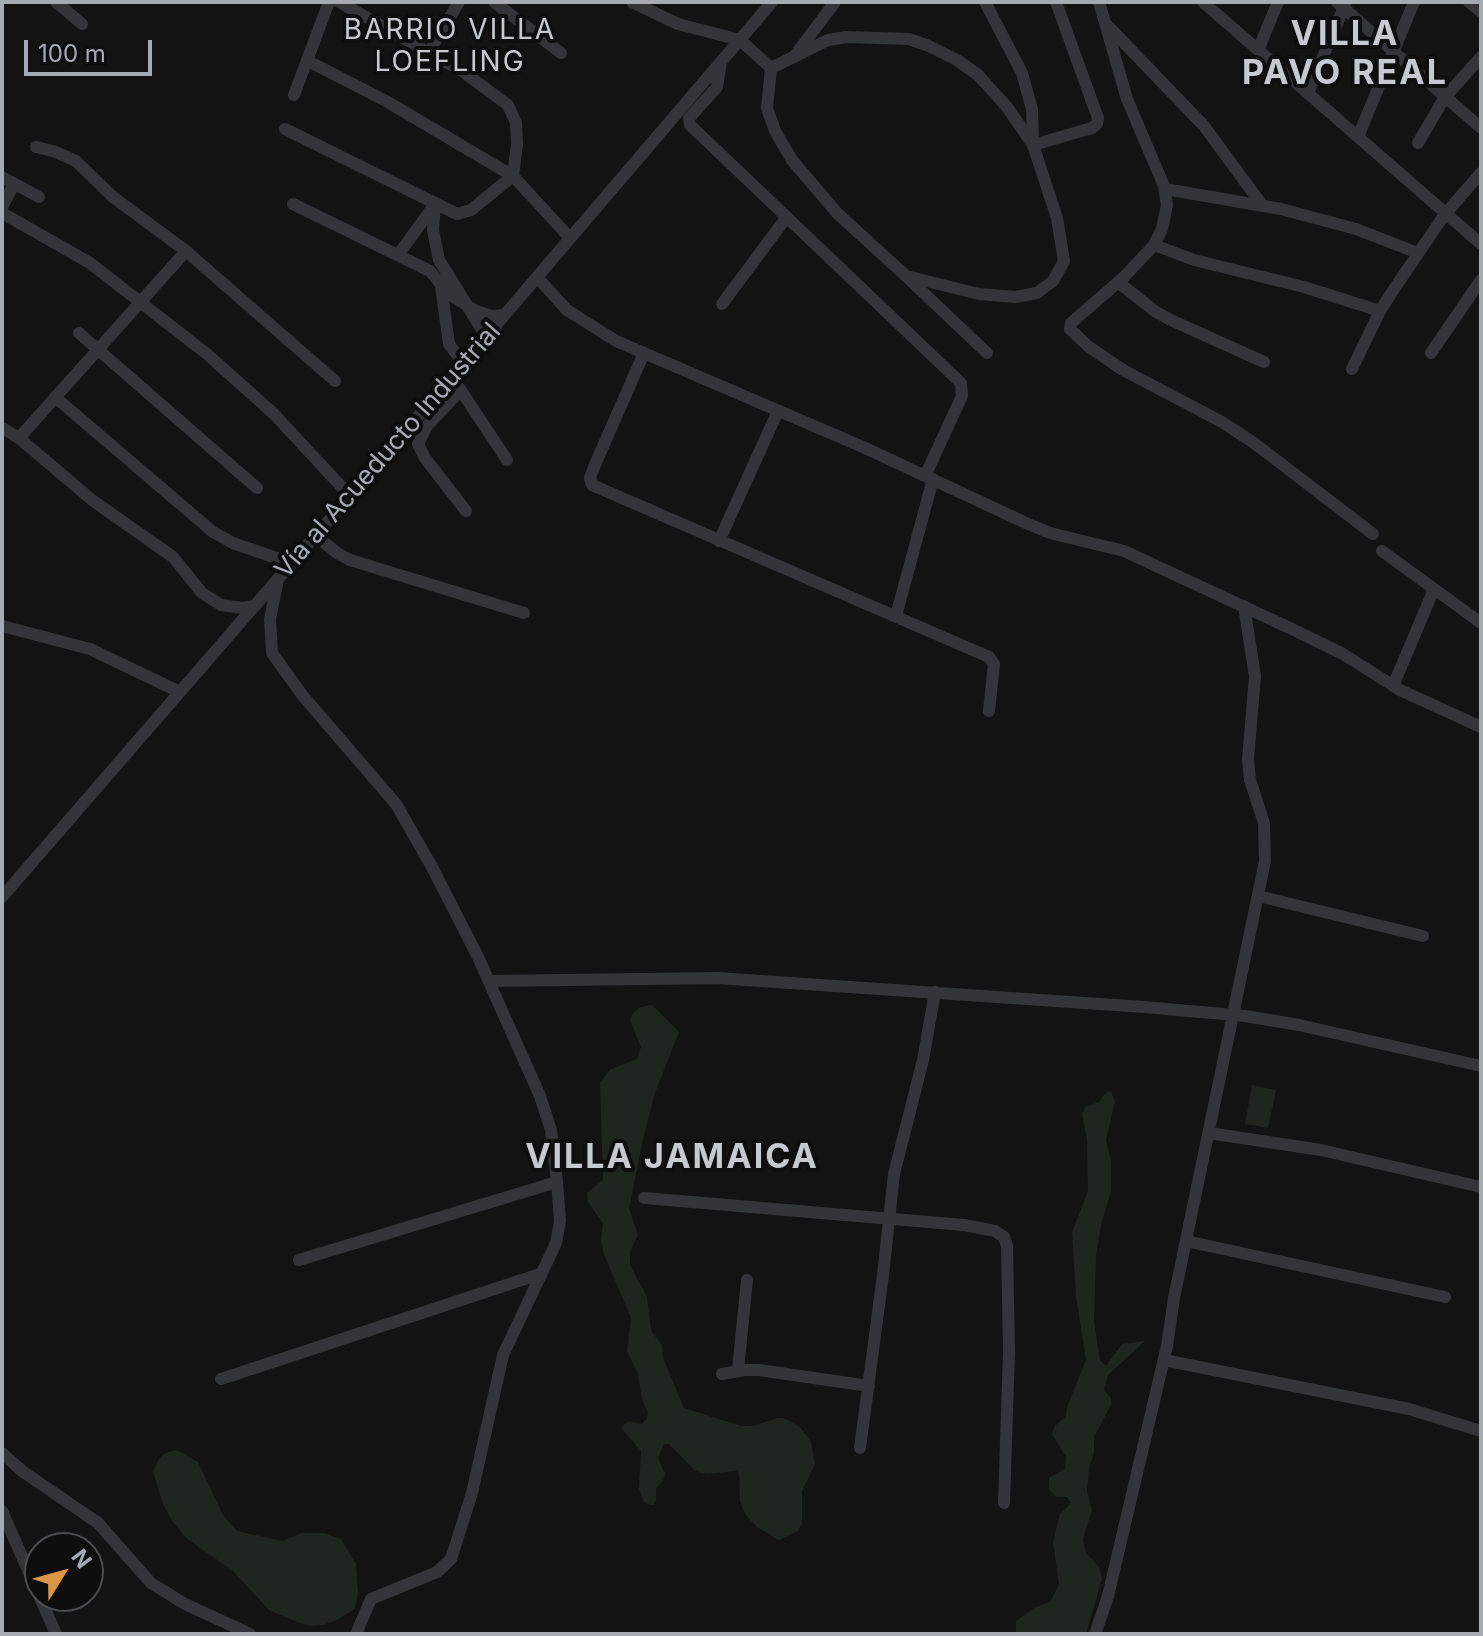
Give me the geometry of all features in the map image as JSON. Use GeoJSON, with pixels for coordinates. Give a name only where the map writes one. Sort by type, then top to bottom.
{"type":"FeatureCollection","features":[{"type":"Feature","properties":{"kind":"street"},"geometry":{"type":"LineString","coordinates":[[56,2],[82,24]]}},
{"type":"Feature","properties":{"kind":"street"},"geometry":{"type":"LineString","coordinates":[[294,95],[329,2]]}},
{"type":"Feature","properties":{"kind":"street"},"geometry":{"type":"LineString","coordinates":[[285,129],[448,211],[464,213],[480,204],[513,176],[517,144],[516,123],[511,110],[489,89],[339,2]]}},
{"type":"Feature","properties":{"kind":"street"},"geometry":{"type":"LineString","coordinates":[[429,52],[459,2]]}},
{"type":"Feature","properties":{"kind":"street"},"geometry":{"type":"LineString","coordinates":[[494,2],[561,53]]}},
{"type":"Feature","properties":{"kind":"street"},"geometry":{"type":"LineString","coordinates":[[632,2],[656,8],[692,28],[740,40],[771,68]]}},
{"type":"Feature","properties":{"kind":"street","name":"Vía al Acueducto Industrial"},"geometry":{"type":"LineString","coordinates":[[2,897],[772,2]]}},
{"type":"Feature","properties":{"kind":"street"},"geometry":{"type":"LineString","coordinates":[[793,58],[835,2]]}},
{"type":"Feature","properties":{"kind":"street"},"geometry":{"type":"LineString","coordinates":[[985,2],[1022,73],[1032,109],[1033,145]]}},
{"type":"Feature","properties":{"kind":"street"},"geometry":{"type":"LineString","coordinates":[[1033,145],[1092,128],[1098,118],[1056,2]]}},
{"type":"Feature","properties":{"kind":"street"},"geometry":{"type":"LineString","coordinates":[[1099,2],[1127,99],[1165,189],[1167,211],[1154,245],[1070,325],[1079,340],[1123,370],[1254,443],[1373,534]]}},
{"type":"Feature","properties":{"kind":"street"},"geometry":{"type":"LineString","coordinates":[[1258,50],[1278,2]]}},
{"type":"Feature","properties":{"kind":"street"},"geometry":{"type":"LineString","coordinates":[[1358,137],[1414,2]]}},
{"type":"Feature","properties":{"kind":"street"},"geometry":{"type":"LineString","coordinates":[[1469,2],[1481,12]]}},
{"type":"Feature","properties":{"kind":"street"},"geometry":{"type":"LineString","coordinates":[[1206,3],[1481,244]]}},
{"type":"Feature","properties":{"kind":"street"},"geometry":{"type":"LineString","coordinates":[[1308,93],[1342,4],[1481,128]]}},
{"type":"Feature","properties":{"kind":"street"},"geometry":{"type":"LineString","coordinates":[[1105,23],[1204,126],[1262,205]]}},
{"type":"Feature","properties":{"kind":"street"},"geometry":{"type":"LineString","coordinates":[[771,68],[828,40],[846,37],[909,39],[957,60],[978,75],[1007,107],[1033,145],[1057,218],[1064,261],[1053,281],[1037,293],[1015,297],[979,294],[906,276]]}},
{"type":"Feature","properties":{"kind":"street"},"geometry":{"type":"LineString","coordinates":[[1418,143],[1445,97],[1481,57]]}},
{"type":"Feature","properties":{"kind":"street"},"geometry":{"type":"LineString","coordinates":[[308,61],[396,107],[513,176],[570,238]]}},
{"type":"Feature","properties":{"kind":"street"},"geometry":{"type":"LineString","coordinates":[[721,62],[717,87],[688,122],[693,129],[961,383],[962,396],[929,478],[896,616]]}},
{"type":"Feature","properties":{"kind":"street"},"geometry":{"type":"LineString","coordinates":[[771,68],[767,108],[775,131],[792,160],[837,213],[987,353]]}},
{"type":"Feature","properties":{"kind":"street"},"geometry":{"type":"LineString","coordinates":[[36,147],[76,161],[113,197],[186,251],[335,381]]}},
{"type":"Feature","properties":{"kind":"street"},"geometry":{"type":"LineString","coordinates":[[1352,369],[1380,311],[1418,253],[1445,214],[1481,173]]}},
{"type":"Feature","properties":{"kind":"street"},"geometry":{"type":"LineString","coordinates":[[39,197],[8,180],[2,210],[90,263],[207,354],[259,400],[350,496]]}},
{"type":"Feature","properties":{"kind":"street"},"geometry":{"type":"LineString","coordinates":[[1165,189],[1262,205],[1356,229],[1418,253]]}},
{"type":"Feature","properties":{"kind":"street"},"geometry":{"type":"LineString","coordinates":[[293,204],[438,278],[449,294],[465,305],[484,314],[504,315]]}},
{"type":"Feature","properties":{"kind":"street"},"geometry":{"type":"LineString","coordinates":[[398,255],[435,204]]}},
{"type":"Feature","properties":{"kind":"street"},"geometry":{"type":"LineString","coordinates":[[435,204],[433,230],[449,344],[463,363]]}},
{"type":"Feature","properties":{"kind":"street"},"geometry":{"type":"LineString","coordinates":[[722,304],[786,218]]}},
{"type":"Feature","properties":{"kind":"street"},"geometry":{"type":"LineString","coordinates":[[1154,245],[1194,260],[1304,287],[1380,311]]}},
{"type":"Feature","properties":{"kind":"street"},"geometry":{"type":"LineString","coordinates":[[19,438],[186,251]]}},
{"type":"Feature","properties":{"kind":"street"},"geometry":{"type":"LineString","coordinates":[[439,260],[486,336]]}},
{"type":"Feature","properties":{"kind":"street"},"geometry":{"type":"LineString","coordinates":[[537,277],[546,291],[567,310],[601,333],[1050,533],[1124,551],[1343,654],[1393,686],[1481,727]]}},
{"type":"Feature","properties":{"kind":"street"},"geometry":{"type":"LineString","coordinates":[[1431,353],[1481,280]]}},
{"type":"Feature","properties":{"kind":"street"},"geometry":{"type":"LineString","coordinates":[[1118,282],[1156,312],[1264,362]]}},
{"type":"Feature","properties":{"kind":"street"},"geometry":{"type":"LineString","coordinates":[[79,333],[257,488]]}},
{"type":"Feature","properties":{"kind":"street"},"geometry":{"type":"LineString","coordinates":[[644,353],[590,482],[597,488],[991,659],[994,664],[989,711]]}},
{"type":"Feature","properties":{"kind":"street"},"geometry":{"type":"LineString","coordinates":[[452,376],[507,460]]}},
{"type":"Feature","properties":{"kind":"street"},"geometry":{"type":"LineString","coordinates":[[461,390],[427,426],[418,444],[425,458],[466,511]]}},
{"type":"Feature","properties":{"kind":"street"},"geometry":{"type":"LineString","coordinates":[[55,397],[213,532],[241,546],[291,563]]}},
{"type":"Feature","properties":{"kind":"street"},"geometry":{"type":"LineString","coordinates":[[719,541],[778,411]]}},
{"type":"Feature","properties":{"kind":"street"},"geometry":{"type":"LineString","coordinates":[[2,428],[19,438],[83,493],[173,557],[202,593],[221,605],[243,608],[256,605]]}},
{"type":"Feature","properties":{"kind":"street"},"geometry":{"type":"LineString","coordinates":[[315,535],[350,560],[524,613]]}},
{"type":"Feature","properties":{"kind":"street"},"geometry":{"type":"LineString","coordinates":[[1382,551],[1481,623]]}},
{"type":"Feature","properties":{"kind":"street"},"geometry":{"type":"LineString","coordinates":[[278,579],[269,631],[272,653],[303,696],[396,804],[432,867],[489,981],[546,1114],[553,1142],[557,1182],[559,1231],[503,1355],[472,1493],[451,1559],[437,1572],[371,1599],[356,1634]]}},
{"type":"Feature","properties":{"kind":"street"},"geometry":{"type":"LineString","coordinates":[[1393,686],[1434,589]]}},
{"type":"Feature","properties":{"kind":"street"},"geometry":{"type":"LineString","coordinates":[[1095,1634],[1108,1596],[1164,1360],[1266,845],[1264,823],[1249,771],[1248,744],[1255,676],[1244,606]]}},
{"type":"Feature","properties":{"kind":"street"},"geometry":{"type":"LineString","coordinates":[[2,626],[90,649],[180,692]]}},
{"type":"Feature","properties":{"kind":"street"},"geometry":{"type":"LineString","coordinates":[[1258,896],[1423,936]]}},
{"type":"Feature","properties":{"kind":"street"},"geometry":{"type":"LineString","coordinates":[[489,981],[717,978],[1232,1015],[1313,1028],[1481,1066]]}},
{"type":"Feature","properties":{"kind":"street"},"geometry":{"type":"LineString","coordinates":[[860,1448],[896,1163],[923,1060],[935,992]]}},
{"type":"Feature","properties":{"kind":"street"},"geometry":{"type":"LineString","coordinates":[[1209,1133],[1321,1150],[1481,1187]]}},
{"type":"Feature","properties":{"kind":"street"},"geometry":{"type":"LineString","coordinates":[[299,1260],[557,1182]]}},
{"type":"Feature","properties":{"kind":"street"},"geometry":{"type":"LineString","coordinates":[[644,1198],[889,1219],[987,1229],[1000,1234],[1007,1241],[1009,1352],[1004,1503]]}},
{"type":"Feature","properties":{"kind":"street"},"geometry":{"type":"LineString","coordinates":[[1186,1241],[1445,1297]]}},
{"type":"Feature","properties":{"kind":"street"},"geometry":{"type":"LineString","coordinates":[[221,1379],[540,1274]]}},
{"type":"Feature","properties":{"kind":"street"},"geometry":{"type":"LineString","coordinates":[[738,1370],[747,1280]]}},
{"type":"Feature","properties":{"kind":"street"},"geometry":{"type":"LineString","coordinates":[[1164,1360],[1409,1409],[1481,1431]]}},
{"type":"Feature","properties":{"kind":"street"},"geometry":{"type":"LineString","coordinates":[[722,1374],[759,1370],[869,1386]]}},
{"type":"Feature","properties":{"kind":"street"},"geometry":{"type":"LineString","coordinates":[[2,1453],[22,1471],[98,1523],[151,1583],[185,1604],[250,1634]]}},
{"type":"Feature","properties":{"kind":"street"},"geometry":{"type":"LineString","coordinates":[[2,1511],[56,1634]]}},
{"type":"Feature","properties":{"kind":"shaded area"},"geometry":{"type":"Polygon","coordinates":[[[652,1005],[679,1032],[655,1093],[643,1139],[629,1208],[638,1235],[630,1251],[630,1265],[647,1297],[651,1331],[662,1345],[663,1358],[684,1408],[741,1426],[784,1418],[800,1427],[811,1442],[815,1464],[802,1491],[802,1523],[798,1531],[779,1540],[757,1527],[745,1514],[740,1501],[737,1471],[707,1474],[695,1471],[669,1444],[664,1444],[658,1458],[665,1474],[663,1481],[656,1488],[653,1505],[647,1504],[639,1488],[641,1451],[621,1428],[628,1421],[642,1424],[648,1412],[642,1400],[638,1374],[627,1351],[631,1318],[604,1254],[601,1241],[603,1223],[588,1202],[587,1193],[603,1180],[600,1082],[611,1069],[637,1059],[641,1047],[630,1020],[640,1007],[652,1005]]]}},
{"type":"Feature","properties":{"kind":"shaded area"},"geometry":{"type":"Polygon","coordinates":[[[1252,1085],[1276,1090],[1268,1128],[1245,1124],[1252,1085]]]}},
{"type":"Feature","properties":{"kind":"shaded area"},"geometry":{"type":"Polygon","coordinates":[[[1107,1091],[1111,1092],[1115,1101],[1106,1140],[1111,1162],[1111,1191],[1096,1255],[1094,1321],[1100,1360],[1106,1366],[1122,1344],[1145,1341],[1108,1375],[1104,1390],[1111,1398],[1111,1405],[1094,1437],[1087,1491],[1092,1510],[1083,1539],[1086,1553],[1099,1567],[1102,1579],[1086,1634],[1016,1634],[1016,1621],[1051,1601],[1059,1584],[1053,1542],[1060,1514],[1071,1503],[1067,1497],[1056,1497],[1049,1489],[1049,1478],[1065,1469],[1066,1457],[1052,1434],[1055,1426],[1066,1416],[1086,1360],[1076,1297],[1072,1232],[1088,1191],[1087,1140],[1082,1114],[1085,1107],[1099,1102],[1107,1091]]]}},
{"type":"Feature","properties":{"kind":"shaded area"},"geometry":{"type":"Polygon","coordinates":[[[177,1450],[198,1462],[223,1515],[237,1531],[282,1541],[302,1533],[324,1533],[341,1539],[356,1564],[358,1593],[355,1609],[322,1625],[310,1626],[297,1622],[269,1610],[233,1571],[186,1538],[163,1504],[153,1471],[165,1453],[177,1450]]]}},
{"type":"Feature","properties":{"kind":"district","name":"BARRIO VILLA LOEFLING"},"geometry":{"type":"Point","coordinates":[450,47]}},
{"type":"Feature","properties":{"kind":"district","name":"VILLA PAVO REAL"},"geometry":{"type":"Point","coordinates":[1345,54]}},
{"type":"Feature","properties":{"kind":"district","name":"VILLA JAMAICA"},"geometry":{"type":"Point","coordinates":[672,1158]}}]}
